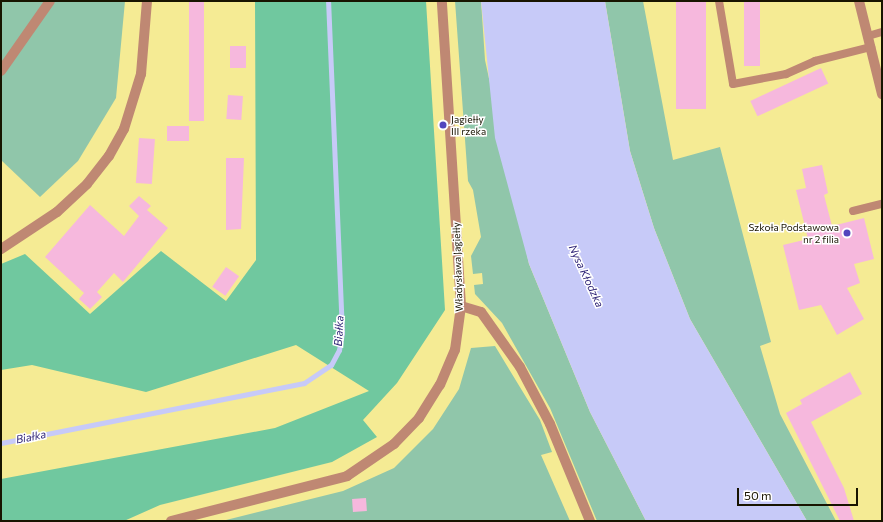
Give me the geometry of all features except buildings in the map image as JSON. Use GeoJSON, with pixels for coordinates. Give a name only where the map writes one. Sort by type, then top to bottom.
{"type":"FeatureCollection","features":[{"type":"Feature","properties":{"kind":"street"},"geometry":{"type":"LineString","coordinates":[[1,71],[50,1]]}},
{"type":"Feature","properties":{"kind":"street"},"geometry":{"type":"LineString","coordinates":[[1,249],[57,212],[87,184],[109,156],[124,129],[141,74],[146,1]]}},
{"type":"Feature","properties":{"kind":"street","name":"Władysława Jagiełły"},"geometry":{"type":"LineString","coordinates":[[171,521],[332,482],[380,455],[405,433],[434,396],[454,350],[461,306],[442,1]]}},
{"type":"Feature","properties":{"kind":"street"},"geometry":{"type":"LineString","coordinates":[[859,1],[882,94]]}},
{"type":"Feature","properties":{"kind":"street"},"geometry":{"type":"LineString","coordinates":[[461,306],[481,312],[520,367],[550,424],[590,521]]}},
{"type":"Feature","properties":{"kind":"lane"},"geometry":{"type":"LineString","coordinates":[[719,1],[733,84],[786,74],[815,61],[871,47]]}},
{"type":"Feature","properties":{"kind":"lane"},"geometry":{"type":"LineString","coordinates":[[868,36],[882,32]]}},
{"type":"Feature","properties":{"kind":"lane"},"geometry":{"type":"LineString","coordinates":[[853,211],[882,204]]}},
{"type":"Feature","properties":{"kind":"green space"},"geometry":{"type":"Polygon","coordinates":[[[1,1],[125,1],[116,98],[78,161],[40,197],[1,160],[1,1]]]}},
{"type":"Feature","properties":{"kind":"green space"},"geometry":{"type":"Polygon","coordinates":[[[255,1],[426,1],[445,310],[397,383],[363,420],[377,437],[332,462],[160,505],[124,521],[1,521],[1,479],[275,428],[369,391],[296,345],[146,392],[32,365],[1,370],[1,264],[25,254],[90,314],[161,251],[226,301],[256,260],[255,1]]]}},
{"type":"Feature","properties":{"kind":"green space"},"geometry":{"type":"Polygon","coordinates":[[[455,1],[481,1],[485,60],[529,264],[590,412],[646,521],[597,521],[550,408],[502,323],[475,294],[474,285],[483,284],[482,273],[473,274],[471,256],[481,237],[473,190],[468,181],[455,1]]]}},
{"type":"Feature","properties":{"kind":"green space"},"geometry":{"type":"Polygon","coordinates":[[[605,1],[643,1],[673,160],[720,147],[771,342],[760,346],[780,414],[836,521],[807,521],[690,319],[654,228],[630,151],[605,1]]]}},
{"type":"Feature","properties":{"kind":"green space"},"geometry":{"type":"Polygon","coordinates":[[[495,346],[540,420],[552,452],[541,455],[570,521],[222,521],[343,491],[394,468],[433,429],[459,389],[471,348],[495,346]]]}},
{"type":"Feature","properties":{"kind":"water","name":"Nysa Kłodzka"},"geometry":{"type":"Polygon","coordinates":[[[481,1],[605,1],[630,151],[654,228],[690,319],[807,521],[646,521],[590,412],[529,264],[495,138],[481,1]]]}},
{"type":"Feature","properties":{"kind":"waterway","name":"Białka"},"geometry":{"type":"LineString","coordinates":[[1,443],[304,383],[331,365],[339,350],[342,333],[328,1]]}},
{"type":"Feature","properties":{"kind":"place","name":"Jagiełły III rzeka"},"geometry":{"type":"Point","coordinates":[443,125]}},
{"type":"Feature","properties":{"kind":"place","name":"Szkoła Podstawowa nr 2 filia"},"geometry":{"type":"Point","coordinates":[847,233]}}]}
